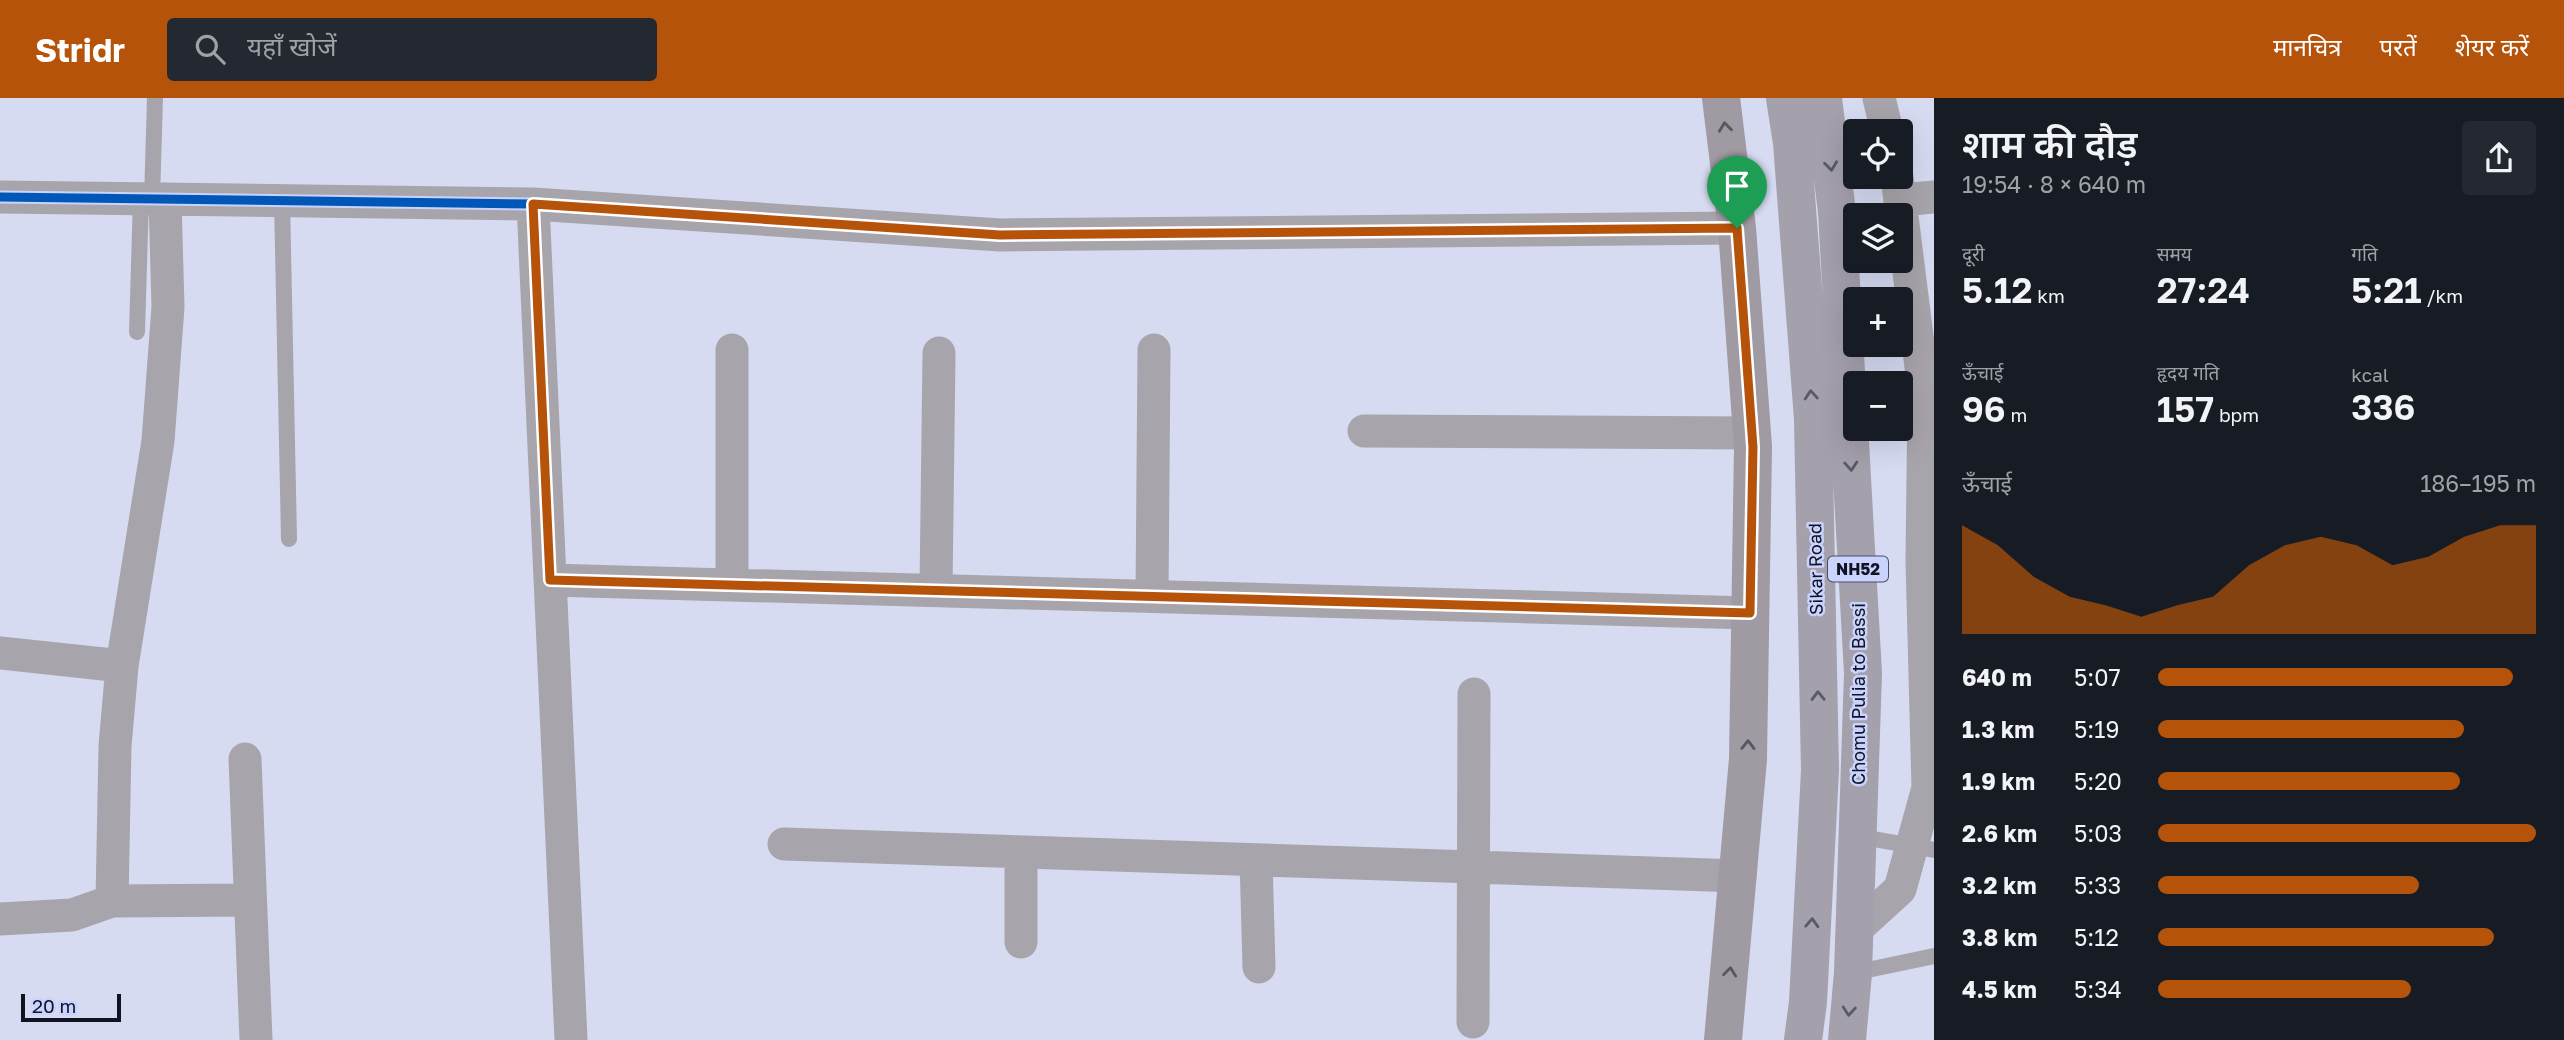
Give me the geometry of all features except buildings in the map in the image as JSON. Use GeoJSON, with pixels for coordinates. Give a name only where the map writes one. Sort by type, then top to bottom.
{"type":"FeatureCollection","features":[{"type":"Feature","properties":{"kind":"highway","name":"Sikar Road"},"geometry":{"type":"LineString","coordinates":[[1785,98],[1792,143],[1813,419],[1819,757],[1808,1002],[1802,1040]]}},
{"type":"Feature","properties":{"kind":"highway","name":"Chomu Pulia to Bassi"},"geometry":{"type":"LineString","coordinates":[[1823,98],[1837,212],[1863,673],[1853,973],[1847,1040]]}},
{"type":"Feature","properties":{"kind":"main road"},"geometry":{"type":"LineString","coordinates":[[1721,98],[1737,228],[1752,432],[1748,758],[1740,876],[1723,1040]]}},
{"type":"Feature","properties":{"kind":"street"},"geometry":{"type":"LineString","coordinates":[[1879,98],[1883,119]]}},
{"type":"Feature","properties":{"kind":"street"},"geometry":{"type":"LineString","coordinates":[[1854,932],[1900,889],[1923,847],[1928,788],[1928,513],[1924,391],[1911,191]]}},
{"type":"Feature","properties":{"kind":"street"},"geometry":{"type":"LineString","coordinates":[[0,197],[533,204],[1000,235],[1737,228]]}},
{"type":"Feature","properties":{"kind":"street"},"geometry":{"type":"LineString","coordinates":[[112,901],[115,746],[122,666],[158,441],[168,307],[153,199]]}},
{"type":"Feature","properties":{"kind":"street"},"geometry":{"type":"LineString","coordinates":[[533,204],[571,1040]]}},
{"type":"Feature","properties":{"kind":"street"},"geometry":{"type":"LineString","coordinates":[[1152,596],[1154,350]]}},
{"type":"Feature","properties":{"kind":"street"},"geometry":{"type":"LineString","coordinates":[[732,351],[732,584]]}},
{"type":"Feature","properties":{"kind":"street"},"geometry":{"type":"LineString","coordinates":[[936,590],[939,353]]}},
{"type":"Feature","properties":{"kind":"street"},"geometry":{"type":"LineString","coordinates":[[1364,431],[1752,432]]}},
{"type":"Feature","properties":{"kind":"street"},"geometry":{"type":"LineString","coordinates":[[550,580],[1750,613]]}},
{"type":"Feature","properties":{"kind":"street"},"geometry":{"type":"LineString","coordinates":[[0,653],[122,666]]}},
{"type":"Feature","properties":{"kind":"street"},"geometry":{"type":"LineString","coordinates":[[1474,694],[1474,1022]]}},
{"type":"Feature","properties":{"kind":"street"},"geometry":{"type":"LineString","coordinates":[[245,758],[248,900],[256,1040]]}},
{"type":"Feature","properties":{"kind":"street"},"geometry":{"type":"LineString","coordinates":[[784,844],[1740,876]]}},
{"type":"Feature","properties":{"kind":"street"},"geometry":{"type":"LineString","coordinates":[[1021,852],[1021,943]]}},
{"type":"Feature","properties":{"kind":"street"},"geometry":{"type":"LineString","coordinates":[[1256,860],[1259,967]]}},
{"type":"Feature","properties":{"kind":"street"},"geometry":{"type":"LineString","coordinates":[[0,919],[72,915],[112,901],[248,900]]}},
{"type":"Feature","properties":{"kind":"lane"},"geometry":{"type":"LineString","coordinates":[[137,332],[153,199],[155,98]]}},
{"type":"Feature","properties":{"kind":"lane"},"geometry":{"type":"LineString","coordinates":[[282,200],[289,539]]}},
{"type":"Feature","properties":{"kind":"lane"},"geometry":{"type":"LineString","coordinates":[[1857,836],[1923,847]]}},
{"type":"Feature","properties":{"kind":"lane"},"geometry":{"type":"LineString","coordinates":[[1853,973],[1934,956]]}},
{"type":"Feature","properties":{"kind":"cycle path"},"geometry":{"type":"LineString","coordinates":[[0,197],[533,204],[1000,235],[1737,228]]}},
{"type":"Feature","properties":{"kind":"cycle path"},"geometry":{"type":"LineString","coordinates":[[550,580],[1750,613]]}},
{"type":"Feature","properties":{"kind":"route"},"geometry":{"type":"LineString","coordinates":[[533,204],[1000,235],[1737,228],[1753,447],[1750,613],[550,580],[533,204]]}}]}
